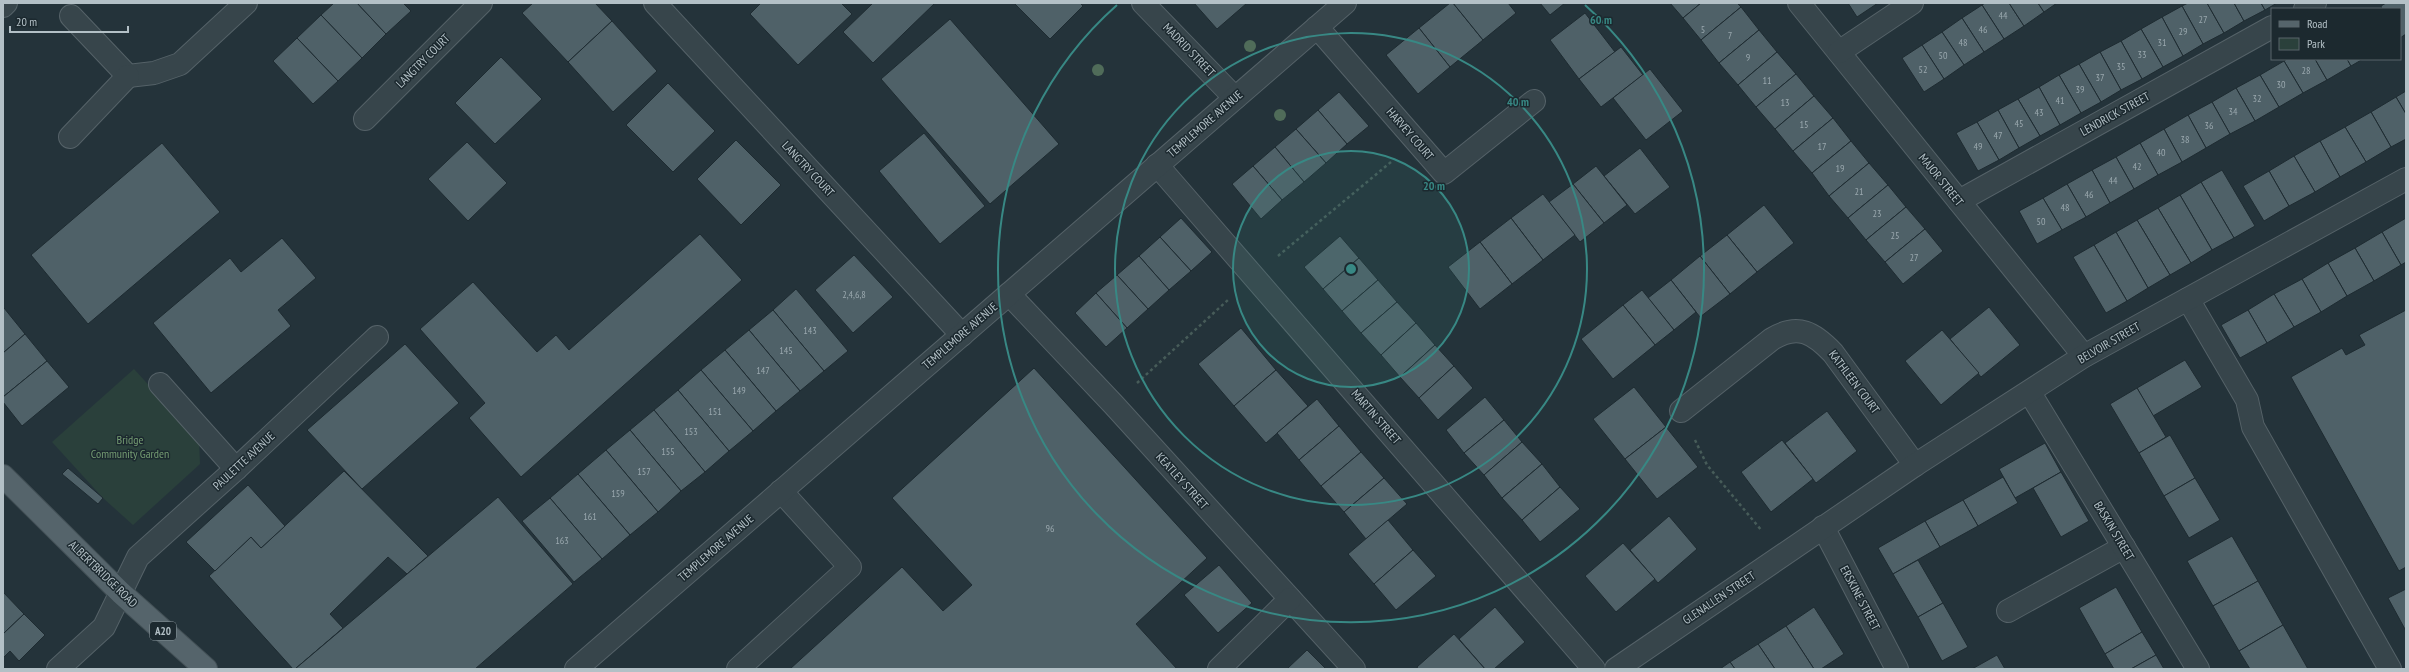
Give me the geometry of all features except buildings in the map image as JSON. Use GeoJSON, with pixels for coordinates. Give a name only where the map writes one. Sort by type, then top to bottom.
{"type":"FeatureCollection","features":[{"type":"Feature","properties":{"kind":"main road","name":"ALBERTBRIDGE ROAD"},"geometry":{"type":"LineString","coordinates":[[3,476],[121,593],[206,669]]}},
{"type":"Feature","properties":{"kind":"street"},"geometry":{"type":"LineString","coordinates":[[3,6],[6,3]]}},
{"type":"Feature","properties":{"kind":"street"},"geometry":{"type":"LineString","coordinates":[[70,137],[128,76],[154,73],[180,64],[246,3]]}},
{"type":"Feature","properties":{"kind":"street","name":"LANGTRY COURT"},"geometry":{"type":"LineString","coordinates":[[365,119],[481,3]]}},
{"type":"Feature","properties":{"kind":"street","name":"LANGTRY COURT"},"geometry":{"type":"LineString","coordinates":[[654,3],[962,335]]}},
{"type":"Feature","properties":{"kind":"street","name":"MADRID STREET"},"geometry":{"type":"LineString","coordinates":[[1142,3],[1235,98]]}},
{"type":"Feature","properties":{"kind":"street","name":"TEMPLEMORE AVENUE"},"geometry":{"type":"LineString","coordinates":[[576,669],[1344,3]]}},
{"type":"Feature","properties":{"kind":"street","name":"MAJOR STREET"},"geometry":{"type":"LineString","coordinates":[[1799,3],[2084,356]]}},
{"type":"Feature","properties":{"kind":"street"},"geometry":{"type":"LineString","coordinates":[[1839,52],[1912,3]]}},
{"type":"Feature","properties":{"kind":"street"},"geometry":{"type":"LineString","coordinates":[[70,16],[128,76]]}},
{"type":"Feature","properties":{"kind":"street","name":"HARVEY COURT"},"geometry":{"type":"LineString","coordinates":[[1317,27],[1444,173],[1534,101]]}},
{"type":"Feature","properties":{"kind":"street","name":"LENDRICK STREET"},"geometry":{"type":"LineString","coordinates":[[1959,201],[2271,28]]}},
{"type":"Feature","properties":{"kind":"street","name":"MARTIN STREET"},"geometry":{"type":"LineString","coordinates":[[1157,165],[1594,669]]}},
{"type":"Feature","properties":{"kind":"street","name":"BELVOIR STREET"},"geometry":{"type":"LineString","coordinates":[[1823,527],[1915,464],[2030,393],[2084,356],[2406,179]]}},
{"type":"Feature","properties":{"kind":"street","name":"KEATLEY STREET"},"geometry":{"type":"LineString","coordinates":[[1009,294],[1114,405],[1354,669]]}},
{"type":"Feature","properties":{"kind":"street"},"geometry":{"type":"LineString","coordinates":[[2188,299],[2248,400],[2253,427],[2390,669]]}},
{"type":"Feature","properties":{"kind":"street","name":"KATHLEEN COURT"},"geometry":{"type":"LineString","coordinates":[[1681,411],[1772,339],[1783,332],[1796,330],[1809,333],[1822,341],[1833,353],[1915,464]]}},
{"type":"Feature","properties":{"kind":"street","name":"PAULETTE AVENUE"},"geometry":{"type":"LineString","coordinates":[[58,669],[104,627],[138,557],[236,469],[377,337]]}},
{"type":"Feature","properties":{"kind":"street"},"geometry":{"type":"LineString","coordinates":[[160,384],[236,469]]}},
{"type":"Feature","properties":{"kind":"street","name":"BASKIN STREET"},"geometry":{"type":"LineString","coordinates":[[2030,393],[2198,669]]}},
{"type":"Feature","properties":{"kind":"street"},"geometry":{"type":"LineString","coordinates":[[738,669],[850,567],[781,491]]}},
{"type":"Feature","properties":{"kind":"street","name":"GLENALLEN STREET"},"geometry":{"type":"LineString","coordinates":[[1616,669],[1823,527]]}},
{"type":"Feature","properties":{"kind":"street","name":"ERSKINE STREET"},"geometry":{"type":"LineString","coordinates":[[1823,527],[1897,669]]}},
{"type":"Feature","properties":{"kind":"street"},"geometry":{"type":"LineString","coordinates":[[2008,611],[2124,547]]}},
{"type":"Feature","properties":{"kind":"street"},"geometry":{"type":"LineString","coordinates":[[1219,669],[1290,599]]}},
{"type":"Feature","properties":{"kind":"path"},"geometry":{"type":"LineString","coordinates":[[1681,411],[1707,465],[1782,556]]}},
{"type":"Feature","properties":{"kind":"green space","name":"Bridge Community Garden"},"geometry":{"type":"Polygon","coordinates":[[[134,369],[199,440],[200,464],[133,525],[103,498],[52,442],[134,369]]]}}]}
